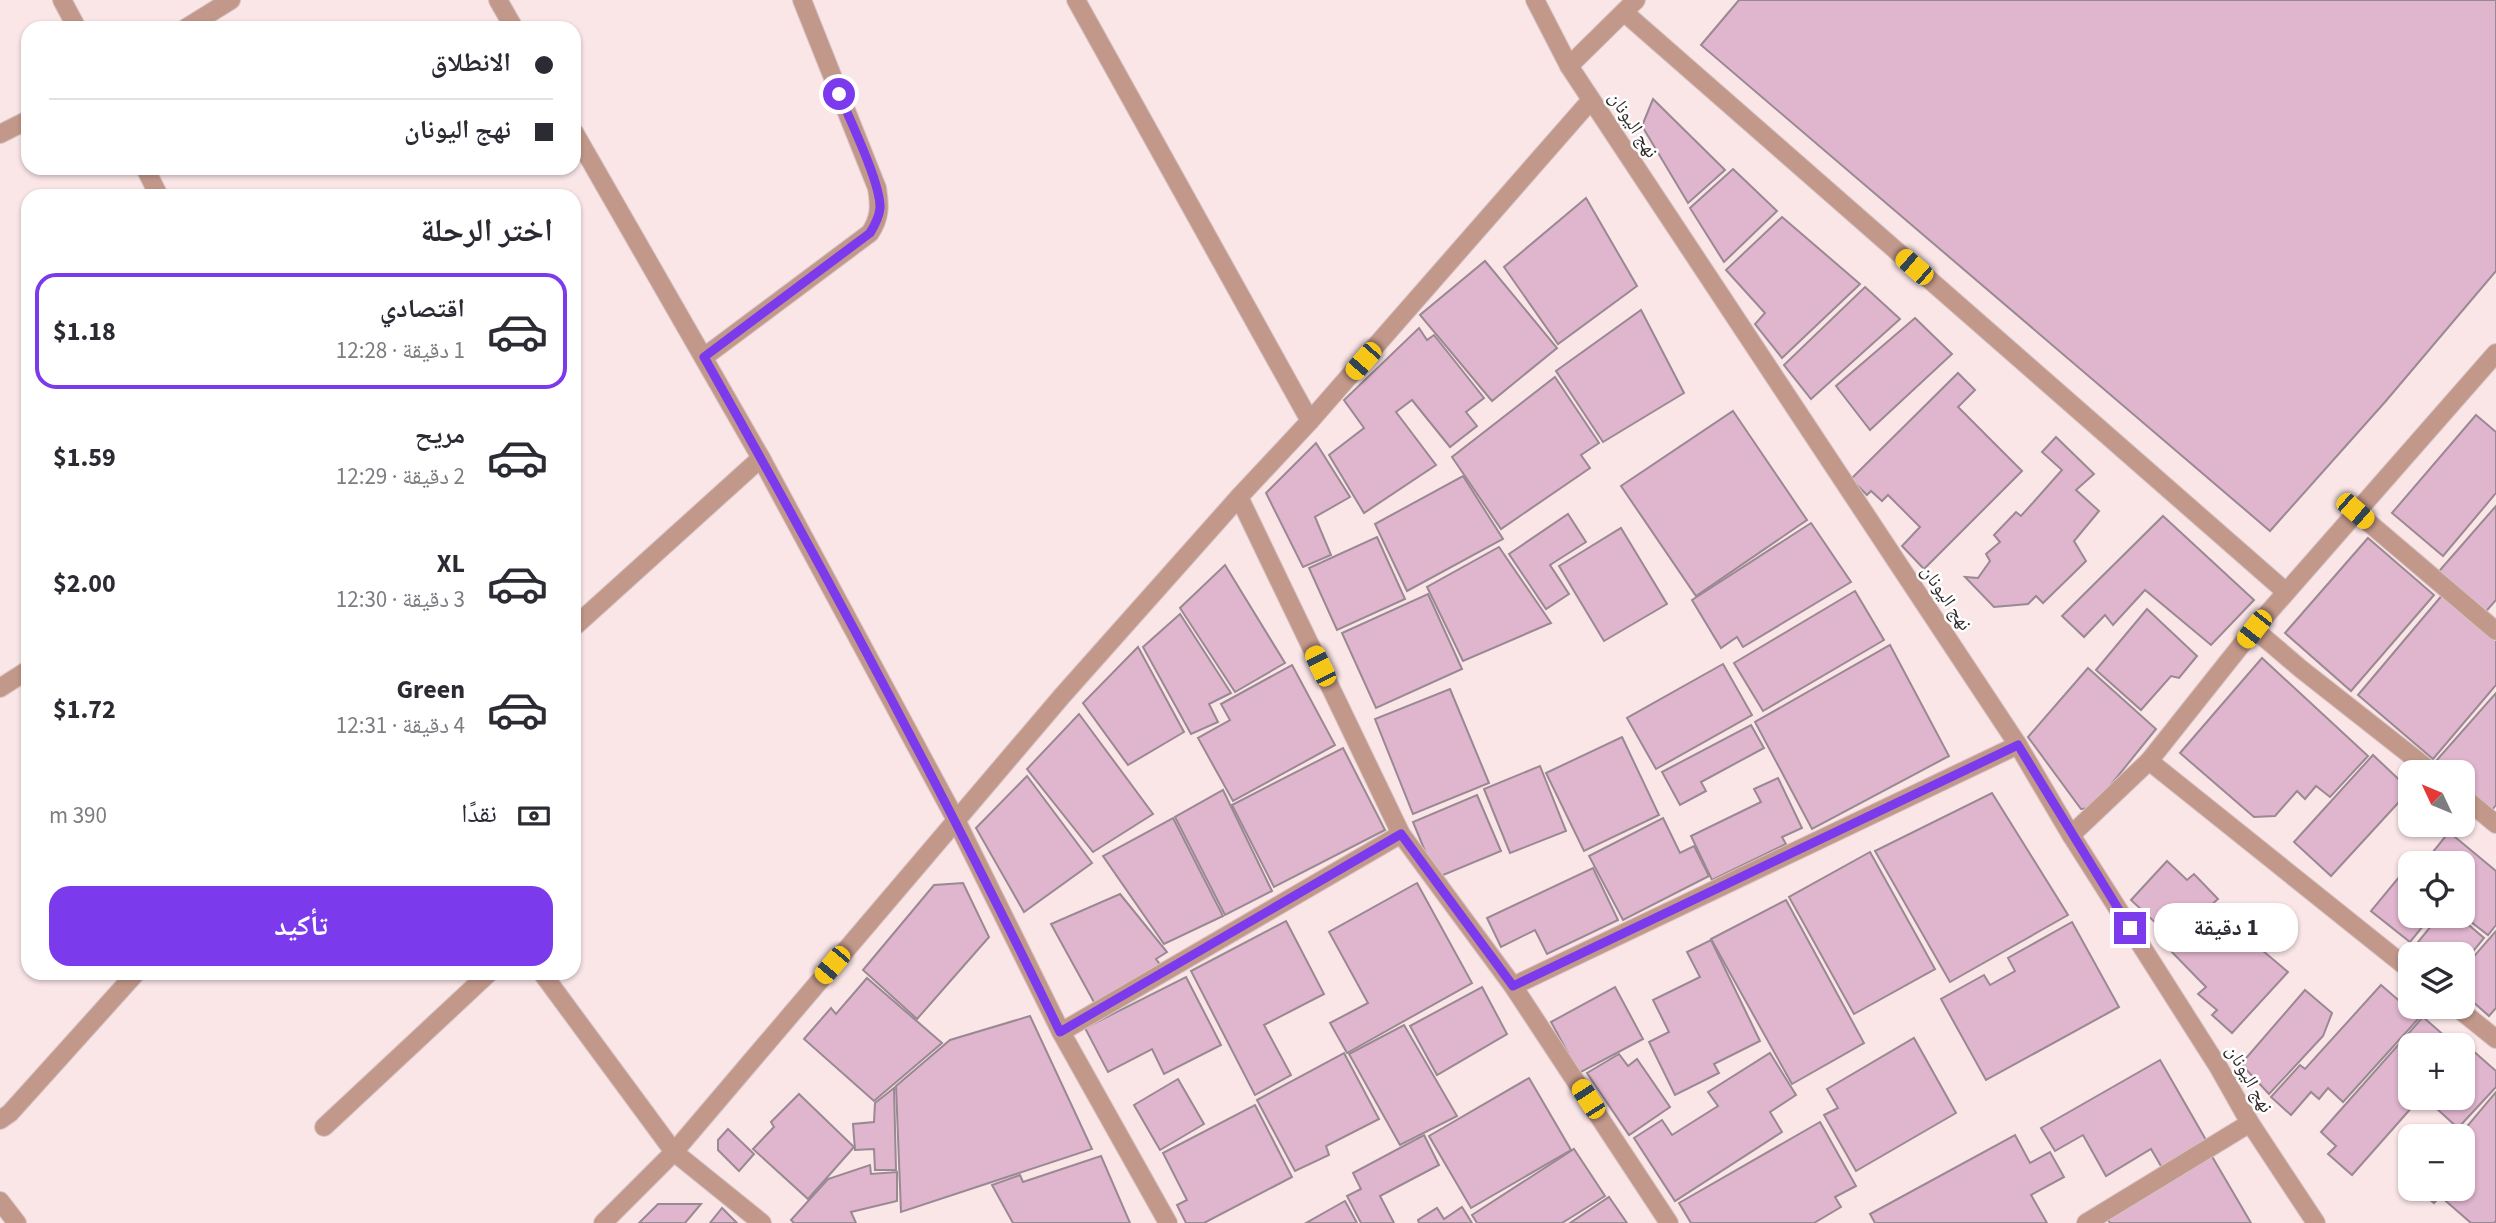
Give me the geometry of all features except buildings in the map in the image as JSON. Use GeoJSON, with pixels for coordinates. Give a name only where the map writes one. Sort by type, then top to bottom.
{"type":"FeatureCollection","features":[{"type":"Feature","properties":{"kind":"street"},"geometry":{"type":"LineString","coordinates":[[62,0],[73,21]]}},
{"type":"Feature","properties":{"kind":"street"},"geometry":{"type":"LineString","coordinates":[[198,21],[232,0]]}},
{"type":"Feature","properties":{"kind":"street"},"geometry":{"type":"LineString","coordinates":[[498,0],[510,21]]}},
{"type":"Feature","properties":{"kind":"street"},"geometry":{"type":"LineString","coordinates":[[704,357],[870,233],[877,222],[880,207],[877,188],[802,0]]}},
{"type":"Feature","properties":{"kind":"street"},"geometry":{"type":"LineString","coordinates":[[1076,0],[1310,421]]}},
{"type":"Feature","properties":{"kind":"street","name":"نهج اليونان"},"geometry":{"type":"LineString","coordinates":[[1535,0],[1569,66],[2018,745],[2071,835],[2219,1068],[2250,1124],[2316,1223]]}},
{"type":"Feature","properties":{"kind":"street"},"geometry":{"type":"LineString","coordinates":[[1569,66],[1631,7],[2286,592]]}},
{"type":"Feature","properties":{"kind":"street"},"geometry":{"type":"LineString","coordinates":[[603,1223],[674,1152],[1062,695],[1310,421],[1591,100]]}},
{"type":"Feature","properties":{"kind":"street"},"geometry":{"type":"LineString","coordinates":[[0,134],[21,124]]}},
{"type":"Feature","properties":{"kind":"street"},"geometry":{"type":"LineString","coordinates":[[581,144],[761,458],[956,820],[1060,1032],[1168,1223]]}},
{"type":"Feature","properties":{"kind":"street"},"geometry":{"type":"LineString","coordinates":[[2071,835],[2149,761],[2254,629],[2355,511],[2493,362]]}},
{"type":"Feature","properties":{"kind":"street"},"geometry":{"type":"LineString","coordinates":[[581,621],[761,458]]}},
{"type":"Feature","properties":{"kind":"street"},"geometry":{"type":"LineString","coordinates":[[1239,497],[1401,834],[1513,986],[1669,1223]]}},
{"type":"Feature","properties":{"kind":"street"},"geometry":{"type":"LineString","coordinates":[[2355,511],[2496,631]]}},
{"type":"Feature","properties":{"kind":"street"},"geometry":{"type":"LineString","coordinates":[[2254,629],[2417,760]]}},
{"type":"Feature","properties":{"kind":"street"},"geometry":{"type":"LineString","coordinates":[[0,688],[21,674]]}},
{"type":"Feature","properties":{"kind":"street"},"geometry":{"type":"LineString","coordinates":[[1513,986],[2018,745]]}},
{"type":"Feature","properties":{"kind":"street"},"geometry":{"type":"LineString","coordinates":[[2149,761],[2398,960]]}},
{"type":"Feature","properties":{"kind":"street"},"geometry":{"type":"LineString","coordinates":[[2475,807],[2496,824]]}},
{"type":"Feature","properties":{"kind":"street"},"geometry":{"type":"LineString","coordinates":[[1060,1032],[1401,834]]}},
{"type":"Feature","properties":{"kind":"street"},"geometry":{"type":"LineString","coordinates":[[0,1120],[10,1113],[130,980]]}},
{"type":"Feature","properties":{"kind":"street"},"geometry":{"type":"LineString","coordinates":[[324,1127],[482,980]]}},
{"type":"Feature","properties":{"kind":"street"},"geometry":{"type":"LineString","coordinates":[[547,980],[674,1152],[762,1223]]}},
{"type":"Feature","properties":{"kind":"street"},"geometry":{"type":"LineString","coordinates":[[2471,1019],[2496,1039]]}},
{"type":"Feature","properties":{"kind":"street"},"geometry":{"type":"LineString","coordinates":[[2086,1223],[2250,1124]]}},
{"type":"Feature","properties":{"kind":"street"},"geometry":{"type":"LineString","coordinates":[[0,1200],[17,1223]]}},
{"type":"Feature","properties":{"kind":"route"},"geometry":{"type":"LineString","coordinates":[[839,94],[877,188],[880,207],[877,222],[870,233],[704,357],[956,820],[1060,1032],[1401,834],[1513,986],[2018,745],[2130,928]]}}]}
